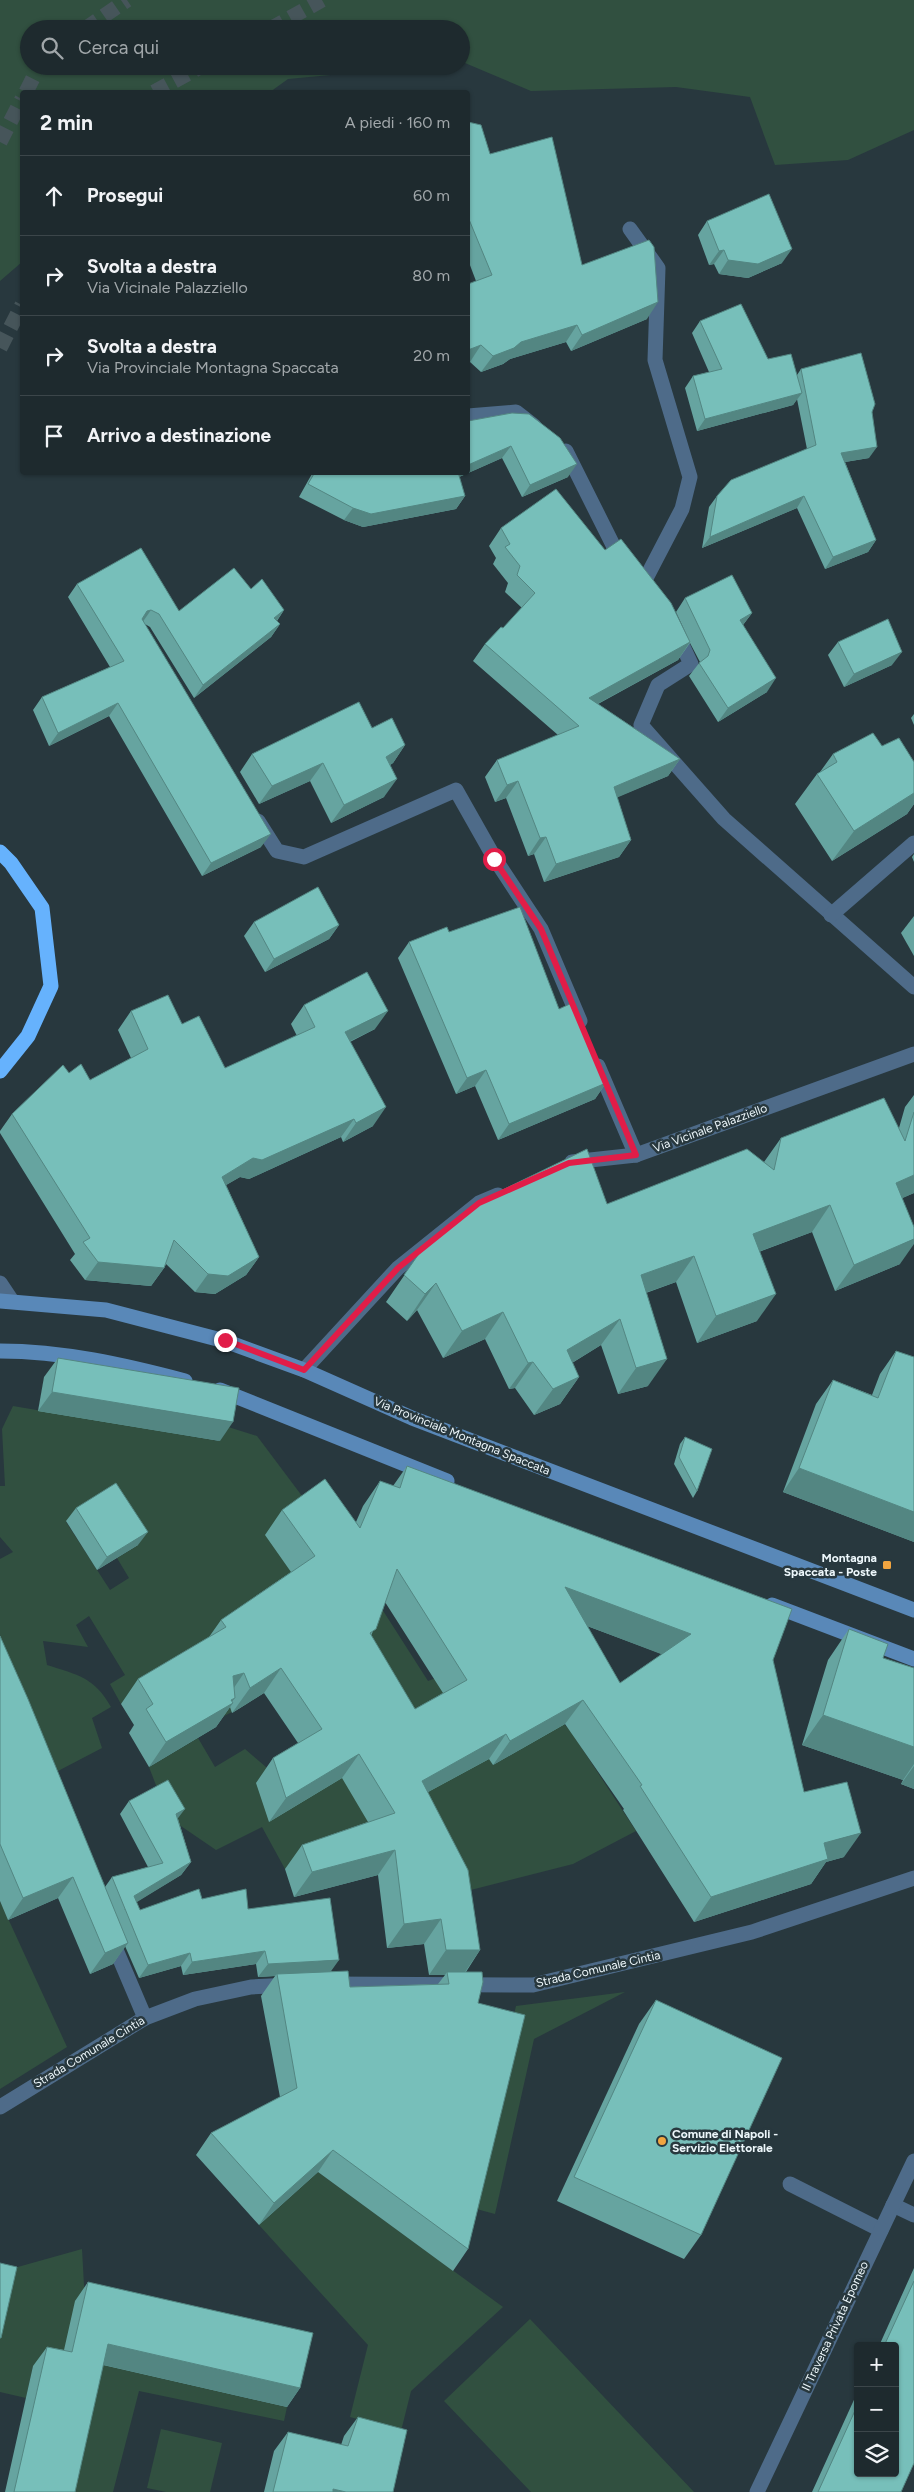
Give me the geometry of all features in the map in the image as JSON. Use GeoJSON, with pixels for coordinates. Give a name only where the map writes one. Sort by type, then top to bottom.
{"type":"FeatureCollection","features":[{"type":"Feature","properties":{"kind":"highway"},"geometry":{"type":"LineString","coordinates":[[0,852],[11,863],[42,908],[51,986],[28,1036],[0,1071]]}},
{"type":"Feature","properties":{"kind":"street"},"geometry":{"type":"LineString","coordinates":[[630,229],[658,268],[655,360],[690,478],[682,509],[644,582]]}},
{"type":"Feature","properties":{"kind":"street"},"geometry":{"type":"LineString","coordinates":[[470,416],[516,412],[544,433]]}},
{"type":"Feature","properties":{"kind":"street"},"geometry":{"type":"LineString","coordinates":[[558,444],[565,449],[615,549],[656,597]]}},
{"type":"Feature","properties":{"kind":"street"},"geometry":{"type":"LineString","coordinates":[[670,621],[692,664],[658,685],[641,725],[724,819],[914,987]]}},
{"type":"Feature","properties":{"kind":"street"},"geometry":{"type":"LineString","coordinates":[[251,809],[276,851],[304,857],[456,790],[494,859],[541,929],[586,1037]]}},
{"type":"Feature","properties":{"kind":"street"},"geometry":{"type":"LineString","coordinates":[[831,915],[914,843]]}},
{"type":"Feature","properties":{"kind":"street","name":"Via Vicinale Palazziello"},"geometry":{"type":"LineString","coordinates":[[560,1166],[569,1163],[636,1155],[914,1054]]}},
{"type":"Feature","properties":{"kind":"street"},"geometry":{"type":"LineString","coordinates":[[594,1055],[636,1155]]}},
{"type":"Feature","properties":{"kind":"street"},"geometry":{"type":"LineString","coordinates":[[304,1370],[398,1268],[479,1203],[509,1190]]}},
{"type":"Feature","properties":{"kind":"street"},"geometry":{"type":"LineString","coordinates":[[0,1283],[6,1301]]}},
{"type":"Feature","properties":{"kind":"street","name":"Via Provinciale Montagna Spaccata"},"geometry":{"type":"LineString","coordinates":[[6,1301],[106,1310],[225,1340],[304,1370],[419,1421],[914,1610]]}},
{"type":"Feature","properties":{"kind":"street"},"geometry":{"type":"LineString","coordinates":[[0,1351],[28,1351],[114,1362],[204,1386],[329,1433],[460,1486]]}},
{"type":"Feature","properties":{"kind":"street"},"geometry":{"type":"LineString","coordinates":[[755,1599],[914,1659]]}},
{"type":"Feature","properties":{"kind":"street","name":"Strada Comunale Cintia"},"geometry":{"type":"LineString","coordinates":[[0,2106],[145,2018],[195,1999],[251,1987],[309,1984],[532,1985],[752,1932],[914,1878]]}},
{"type":"Feature","properties":{"kind":"street"},"geometry":{"type":"LineString","coordinates":[[105,1923],[145,2018]]}},
{"type":"Feature","properties":{"kind":"street","name":"II Traversa Privata Epomeo"},"geometry":{"type":"LineString","coordinates":[[757,2492],[914,2161]]}},
{"type":"Feature","properties":{"kind":"street"},"geometry":{"type":"LineString","coordinates":[[790,2184],[881,2230]]}},
{"type":"Feature","properties":{"kind":"street"},"geometry":{"type":"LineString","coordinates":[[893,2205],[914,2215]]}},
{"type":"Feature","properties":{"kind":"green space"},"geometry":{"type":"Polygon","coordinates":[[[0,0],[914,0],[914,130],[848,160],[775,165],[750,97],[676,87],[531,91],[470,65],[470,20],[20,20],[20,75],[330,75],[288,79],[273,90],[20,90],[20,264],[0,281],[0,0]]]}},
{"type":"Feature","properties":{"kind":"green space"},"geometry":{"type":"Polygon","coordinates":[[[13,1406],[219,1441],[222,1425],[257,1436],[308,1504],[313,1550],[235,1689],[247,1704],[213,1722],[163,1679],[121,1704],[110,1684],[125,1675],[89,1616],[76,1625],[88,1647],[43,1641],[47,1665],[84,1678],[98,1689],[111,1707],[92,1718],[102,1748],[58,1771],[32,1712],[0,1692],[0,1559],[13,1552],[0,1537],[0,1486],[5,1486],[2,1429],[13,1406]],[[66,1522],[110,1590],[129,1578],[117,1558],[138,1545],[66,1522]]]}},
{"type":"Feature","properties":{"kind":"green space"},"geometry":{"type":"Polygon","coordinates":[[[357,1570],[428,1681],[441,1676],[493,1765],[521,1749],[552,1713],[570,1730],[636,1831],[573,1864],[451,1895],[414,1824],[285,1869],[262,1827],[216,1850],[175,1822],[159,1793],[149,1767],[198,1738],[215,1767],[245,1749],[273,1773],[361,1719],[357,1570]]]}},
{"type":"Feature","properties":{"kind":"green space"},"geometry":{"type":"Polygon","coordinates":[[[0,1901],[67,2047],[0,2089],[0,1901]]]}},
{"type":"Feature","properties":{"kind":"green space"},"geometry":{"type":"Polygon","coordinates":[[[625,1992],[534,2039],[495,2214],[469,2207],[516,2006],[625,1992]]]}},
{"type":"Feature","properties":{"kind":"green space"},"geometry":{"type":"Polygon","coordinates":[[[318,2172],[503,2307],[411,2391],[401,2431],[350,2417],[368,2345],[259,2225],[318,2172]]]}},
{"type":"Feature","properties":{"kind":"green space"},"geometry":{"type":"Polygon","coordinates":[[[82,2249],[85,2303],[59,2371],[33,2366],[26,2398],[0,2392],[0,2302],[7,2270],[82,2249]]]}},
{"type":"Feature","properties":{"kind":"green space"},"geometry":{"type":"Polygon","coordinates":[[[530,2319],[694,2492],[531,2492],[444,2401],[530,2319]]]}},
{"type":"Feature","properties":{"kind":"green space"},"geometry":{"type":"Polygon","coordinates":[[[95,2363],[287,2407],[284,2421],[139,2391],[113,2492],[66,2492],[95,2363]]]}},
{"type":"Feature","properties":{"kind":"green space"},"geometry":{"type":"Polygon","coordinates":[[[161,2429],[222,2443],[210,2492],[166,2492],[147,2488],[161,2429]]]}},
{"type":"Feature","properties":{"kind":"building"},"geometry":{"type":"Polygon","coordinates":[[[470,122],[481,125],[490,154],[552,137],[582,265],[649,240],[654,247],[658,302],[582,335],[577,325],[521,342],[514,348],[493,356],[481,345],[470,349],[470,283],[492,275],[470,222],[470,122]]]}},
{"type":"Feature","properties":{"kind":"building"},"geometry":{"type":"Polygon","coordinates":[[[769,194],[792,249],[758,264],[728,260],[724,250],[719,251],[707,221],[769,194]]]}},
{"type":"Feature","properties":{"kind":"building"},"geometry":{"type":"Polygon","coordinates":[[[741,304],[768,359],[791,354],[802,393],[705,419],[693,376],[722,369],[700,321],[741,304]]]}},
{"type":"Feature","properties":{"kind":"building"},"geometry":{"type":"Polygon","coordinates":[[[861,353],[875,404],[872,412],[877,447],[841,453],[876,540],[833,557],[804,496],[710,537],[717,496],[731,480],[816,445],[801,369],[861,353]]]}},
{"type":"Feature","properties":{"kind":"building"},"geometry":{"type":"Polygon","coordinates":[[[512,413],[529,414],[560,438],[577,464],[530,485],[511,446],[470,464],[470,421],[512,413]]]}},
{"type":"Feature","properties":{"kind":"building"},"geometry":{"type":"Polygon","coordinates":[[[313,475],[459,475],[465,496],[371,514],[353,508],[308,484],[313,475]]]}},
{"type":"Feature","properties":{"kind":"building"},"geometry":{"type":"Polygon","coordinates":[[[556,489],[605,550],[621,539],[671,603],[690,642],[589,698],[680,759],[614,787],[631,840],[556,864],[546,837],[540,838],[518,781],[507,785],[497,760],[579,726],[485,644],[501,627],[503,628],[535,593],[517,575],[520,566],[505,547],[510,544],[501,528],[556,489]]]}},
{"type":"Feature","properties":{"kind":"building"},"geometry":{"type":"Polygon","coordinates":[[[141,548],[179,611],[234,568],[251,589],[262,579],[284,610],[274,618],[280,624],[203,685],[159,614],[151,610],[147,611],[142,619],[271,834],[211,863],[118,703],[58,733],[42,697],[124,661],[77,584],[141,548]]]}},
{"type":"Feature","properties":{"kind":"building"},"geometry":{"type":"Polygon","coordinates":[[[732,575],[752,613],[740,620],[776,678],[728,708],[699,663],[708,656],[710,650],[685,598],[732,575]]]}},
{"type":"Feature","properties":{"kind":"building"},"geometry":{"type":"Polygon","coordinates":[[[888,619],[902,652],[854,674],[838,642],[888,619]]]}},
{"type":"Feature","properties":{"kind":"building"},"geometry":{"type":"Polygon","coordinates":[[[359,702],[372,728],[392,718],[405,745],[386,757],[397,779],[344,805],[323,763],[272,786],[252,754],[359,702]]]}},
{"type":"Feature","properties":{"kind":"building"},"geometry":{"type":"Polygon","coordinates":[[[873,733],[882,746],[899,738],[914,762],[914,793],[854,831],[817,774],[837,762],[833,754],[873,733]]]}},
{"type":"Feature","properties":{"kind":"building"},"geometry":{"type":"Polygon","coordinates":[[[318,887],[339,925],[274,959],[254,922],[318,887]]]}},
{"type":"Feature","properties":{"kind":"building"},"geometry":{"type":"Polygon","coordinates":[[[520,907],[559,1009],[572,1003],[606,1083],[509,1124],[486,1070],[467,1078],[409,942],[447,927],[449,932],[520,907]]]}},
{"type":"Feature","properties":{"kind":"building"},"geometry":{"type":"Polygon","coordinates":[[[367,972],[388,1011],[345,1032],[386,1107],[356,1123],[354,1119],[262,1160],[253,1158],[222,1177],[259,1257],[228,1276],[208,1274],[174,1240],[164,1268],[98,1262],[83,1242],[90,1238],[12,1114],[63,1065],[69,1073],[81,1064],[90,1080],[148,1049],[131,1011],[168,995],[182,1024],[199,1016],[225,1068],[315,1027],[304,1005],[367,972]]]}},
{"type":"Feature","properties":{"kind":"building"},"geometry":{"type":"Polygon","coordinates":[[[884,1098],[905,1141],[914,1112],[914,1175],[896,1183],[914,1227],[914,1239],[854,1265],[830,1205],[753,1234],[776,1294],[716,1316],[694,1256],[641,1275],[667,1359],[636,1368],[620,1319],[567,1350],[579,1377],[553,1389],[533,1362],[528,1363],[503,1312],[462,1331],[436,1283],[425,1294],[404,1275],[423,1248],[486,1198],[587,1149],[607,1204],[747,1149],[774,1170],[781,1138],[884,1098]]]}},
{"type":"Feature","properties":{"kind":"building"},"geometry":{"type":"Polygon","coordinates":[[[896,1351],[914,1357],[914,1512],[799,1468],[833,1380],[878,1398],[896,1351]]]}},
{"type":"Feature","properties":{"kind":"building"},"geometry":{"type":"Polygon","coordinates":[[[58,1358],[239,1388],[233,1422],[52,1392],[58,1358]]]}},
{"type":"Feature","properties":{"kind":"building"},"geometry":{"type":"Polygon","coordinates":[[[685,1437],[712,1449],[697,1491],[679,1457],[685,1437]]]}},
{"type":"Feature","properties":{"kind":"building"},"geometry":{"type":"Polygon","coordinates":[[[407,1466],[792,1609],[773,1660],[804,1792],[847,1782],[861,1833],[824,1843],[828,1859],[711,1897],[640,1786],[642,1785],[583,1700],[510,1741],[506,1734],[422,1781],[468,1870],[480,1950],[446,1950],[441,1919],[404,1924],[395,1850],[312,1872],[302,1845],[395,1813],[359,1754],[286,1798],[273,1758],[322,1729],[281,1668],[250,1688],[244,1673],[233,1676],[235,1698],[231,1700],[233,1703],[166,1742],[146,1709],[153,1704],[138,1679],[226,1627],[221,1620],[315,1556],[282,1510],[325,1479],[360,1528],[380,1481],[400,1488],[407,1466]],[[397,1569],[376,1629],[370,1633],[415,1709],[467,1680],[397,1569]],[[565,1587],[620,1683],[691,1634],[565,1587]]]}},
{"type":"Feature","properties":{"kind":"building"},"geometry":{"type":"Polygon","coordinates":[[[116,1483],[148,1532],[107,1557],[76,1508],[116,1483]]]}},
{"type":"Feature","properties":{"kind":"building"},"geometry":{"type":"Polygon","coordinates":[[[849,1629],[888,1644],[883,1658],[914,1668],[914,1747],[823,1715],[849,1629]]]}},
{"type":"Feature","properties":{"kind":"building"},"geometry":{"type":"Polygon","coordinates":[[[0,1636],[28,1699],[128,1943],[105,1953],[73,1877],[23,1898],[0,1844],[0,1636]]]}},
{"type":"Feature","properties":{"kind":"building"},"geometry":{"type":"Polygon","coordinates":[[[168,1780],[185,1809],[176,1814],[191,1862],[134,1896],[140,1910],[199,1889],[202,1899],[246,1889],[248,1909],[330,1898],[339,1960],[268,1964],[265,1951],[192,1962],[190,1953],[148,1965],[112,1877],[163,1863],[129,1801],[168,1780]]]}},
{"type":"Feature","properties":{"kind":"building"},"geometry":{"type":"Polygon","coordinates":[[[348,1971],[350,1987],[449,1984],[447,1972],[482,1972],[483,1982],[478,2003],[525,2015],[468,2249],[333,2150],[274,2203],[211,2133],[297,2088],[277,1974],[348,1971]]]}},
{"type":"Feature","properties":{"kind":"building","name":"Comune di Napoli - Servizio Elettorale"},"geometry":{"type":"Polygon","coordinates":[[[656,2000],[782,2058],[701,2235],[574,2177],[656,2000]]]}},
{"type":"Feature","properties":{"kind":"building"},"geometry":{"type":"Polygon","coordinates":[[[0,2263],[17,2267],[1,2338],[0,2338],[0,2263]]]}},
{"type":"Feature","properties":{"kind":"building"},"geometry":{"type":"Polygon","coordinates":[[[914,2281],[914,2463],[901,2492],[818,2492],[854,2413],[854,2477],[899,2477],[899,2342],[886,2342],[914,2281]]]}},
{"type":"Feature","properties":{"kind":"building"},"geometry":{"type":"Polygon","coordinates":[[[88,2282],[313,2333],[300,2388],[108,2344],[75,2492],[14,2492],[47,2347],[72,2352],[88,2282]]]}},
{"type":"Feature","properties":{"kind":"building"},"geometry":{"type":"Polygon","coordinates":[[[358,2417],[407,2430],[393,2492],[346,2492],[333,2489],[333,2492],[273,2492],[288,2432],[348,2446],[358,2417]]]}},
{"type":"Feature","properties":{"kind":"tunnel"},"geometry":{"type":"LineString","coordinates":[[98,20],[127,0]]}},
{"type":"Feature","properties":{"kind":"tunnel"},"geometry":{"type":"LineString","coordinates":[[286,20],[322,0]]}},
{"type":"Feature","properties":{"kind":"tunnel"},"geometry":{"type":"LineString","coordinates":[[27,90],[34,75]]}},
{"type":"Feature","properties":{"kind":"tunnel"},"geometry":{"type":"LineString","coordinates":[[158,90],[185,75]]}},
{"type":"Feature","properties":{"kind":"tunnel"},"geometry":{"type":"LineString","coordinates":[[0,142],[20,103]]}},
{"type":"Feature","properties":{"kind":"tunnel"},"geometry":{"type":"LineString","coordinates":[[0,348],[20,309]]}},
{"type":"Feature","properties":{"kind":"place","name":"Montagna Spaccata - Poste"},"geometry":{"type":"Point","coordinates":[887,1565]}},
{"type":"Feature","properties":{"kind":"place","name":"Comune di Napoli - Servizio Elettorale"},"geometry":{"type":"Point","coordinates":[662,2141]}},
{"type":"Feature","properties":{"kind":"route"},"geometry":{"type":"LineString","coordinates":[[225,1340],[304,1370],[398,1268],[479,1203],[569,1163],[636,1155],[541,929],[494,859]]}}]}
